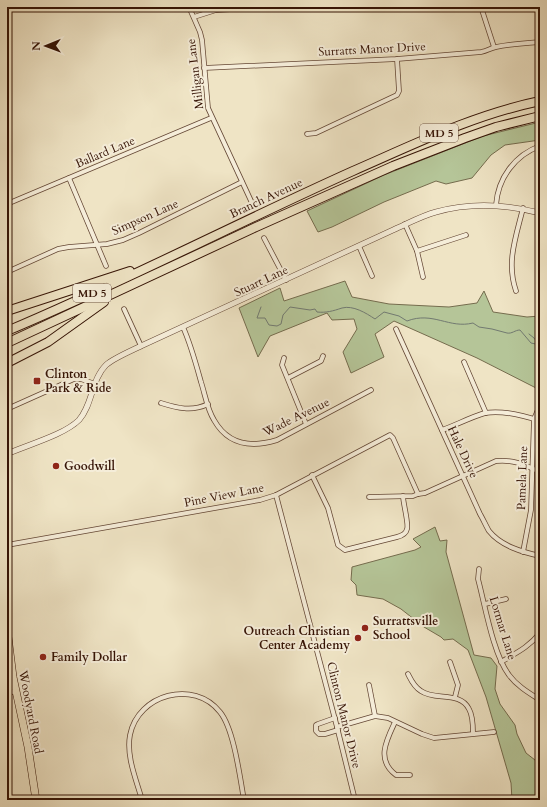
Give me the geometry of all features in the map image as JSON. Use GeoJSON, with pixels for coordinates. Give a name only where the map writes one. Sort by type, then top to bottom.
{"type":"FeatureCollection","features":[{"type":"Feature","properties":{"kind":"highway","name":"Branch Avenue"},"geometry":{"type":"LineString","coordinates":[[7,331],[120,281],[316,188],[436,134],[475,118],[540,101]]}},
{"type":"Feature","properties":{"kind":"highway","name":"Branch Avenue"},"geometry":{"type":"LineString","coordinates":[[7,343],[256,227],[435,149],[496,127],[540,116]]}},
{"type":"Feature","properties":{"kind":"highway"},"geometry":{"type":"LineString","coordinates":[[7,310],[129,272],[176,254]]}},
{"type":"Feature","properties":{"kind":"highway"},"geometry":{"type":"LineString","coordinates":[[7,363],[48,342],[106,300],[136,284]]}},
{"type":"Feature","properties":{"kind":"main road","name":"Woodyard Road"},"geometry":{"type":"LineString","coordinates":[[7,629],[12,669],[28,747],[36,800]]}},
{"type":"Feature","properties":{"kind":"street","name":"Milligan Lane"},"geometry":{"type":"LineString","coordinates":[[189,7],[202,40],[206,101],[211,118],[252,203]]}},
{"type":"Feature","properties":{"kind":"street"},"geometry":{"type":"LineString","coordinates":[[194,18],[208,12],[229,8],[267,7]]}},
{"type":"Feature","properties":{"kind":"street"},"geometry":{"type":"LineString","coordinates":[[481,7],[494,47]]}},
{"type":"Feature","properties":{"kind":"street","name":"Surratts Manor Drive"},"geometry":{"type":"LineString","coordinates":[[204,68],[397,59],[481,52],[494,47],[540,42]]}},
{"type":"Feature","properties":{"kind":"street"},"geometry":{"type":"LineString","coordinates":[[307,134],[316,133],[397,95],[397,59]]}},
{"type":"Feature","properties":{"kind":"street","name":"Ballard Lane"},"geometry":{"type":"LineString","coordinates":[[7,204],[211,118]]}},
{"type":"Feature","properties":{"kind":"street"},"geometry":{"type":"LineString","coordinates":[[496,205],[499,186],[508,170],[528,152],[540,146]]}},
{"type":"Feature","properties":{"kind":"street"},"geometry":{"type":"LineString","coordinates":[[69,178],[106,266]]}},
{"type":"Feature","properties":{"kind":"street","name":"Simpson Lane"},"geometry":{"type":"LineString","coordinates":[[7,272],[58,249],[113,243],[134,235],[242,182]]}},
{"type":"Feature","properties":{"kind":"street","name":"Stuart Lane"},"geometry":{"type":"LineString","coordinates":[[7,454],[63,430],[75,423],[85,412],[95,384],[102,371],[109,363],[142,346],[406,224],[435,212],[456,207],[496,205],[523,208],[540,213]]}},
{"type":"Feature","properties":{"kind":"street"},"geometry":{"type":"LineString","coordinates":[[516,292],[512,280],[511,266],[523,208]]}},
{"type":"Feature","properties":{"kind":"street"},"geometry":{"type":"LineString","coordinates":[[406,224],[417,251],[423,277]]}},
{"type":"Feature","properties":{"kind":"street"},"geometry":{"type":"LineString","coordinates":[[417,251],[466,235]]}},
{"type":"Feature","properties":{"kind":"street"},"geometry":{"type":"LineString","coordinates":[[264,238],[286,280]]}},
{"type":"Feature","properties":{"kind":"street"},"geometry":{"type":"LineString","coordinates":[[359,246],[372,276]]}},
{"type":"Feature","properties":{"kind":"street"},"geometry":{"type":"LineString","coordinates":[[124,309],[142,346]]}},
{"type":"Feature","properties":{"kind":"street","name":"Wade Avenue"},"geometry":{"type":"LineString","coordinates":[[183,327],[213,419],[223,432],[236,441],[250,445],[264,444],[277,440],[371,390]]}},
{"type":"Feature","properties":{"kind":"street","name":"Hale Drive"},"geometry":{"type":"LineString","coordinates":[[396,329],[480,514],[489,530],[506,544],[523,552],[540,556]]}},
{"type":"Feature","properties":{"kind":"street"},"geometry":{"type":"LineString","coordinates":[[288,378],[321,361],[323,356]]}},
{"type":"Feature","properties":{"kind":"street"},"geometry":{"type":"LineString","coordinates":[[284,358],[282,365],[306,424]]}},
{"type":"Feature","properties":{"kind":"street"},"geometry":{"type":"LineString","coordinates":[[464,362],[486,413]]}},
{"type":"Feature","properties":{"kind":"street"},"geometry":{"type":"LineString","coordinates":[[7,409],[74,379],[81,379],[95,384]]}},
{"type":"Feature","properties":{"kind":"street"},"geometry":{"type":"LineString","coordinates":[[161,403],[179,408],[190,409],[208,404]]}},
{"type":"Feature","properties":{"kind":"street","name":"Pamela Lane"},"geometry":{"type":"LineString","coordinates":[[523,552],[531,510],[534,419],[540,405]]}},
{"type":"Feature","properties":{"kind":"street"},"geometry":{"type":"LineString","coordinates":[[442,430],[486,413],[514,414],[540,421]]}},
{"type":"Feature","properties":{"kind":"street","name":"Pine View Lane"},"geometry":{"type":"LineString","coordinates":[[7,545],[255,501],[276,495],[384,437],[391,435],[418,494]]}},
{"type":"Feature","properties":{"kind":"street"},"geometry":{"type":"LineString","coordinates":[[369,497],[413,496],[425,493],[496,461],[505,460],[516,462],[540,472]]}},
{"type":"Feature","properties":{"kind":"street"},"geometry":{"type":"LineString","coordinates":[[312,475],[328,508],[338,545],[345,550],[397,537],[404,533],[408,526],[403,496]]}},
{"type":"Feature","properties":{"kind":"street","name":"Clinton Manor Drive"},"geometry":{"type":"LineString","coordinates":[[276,495],[338,728],[355,800]]}},
{"type":"Feature","properties":{"kind":"street","name":"Lormar Lane"},"geometry":{"type":"LineString","coordinates":[[478,569],[478,579],[494,642],[501,662],[517,684],[540,700]]}},
{"type":"Feature","properties":{"kind":"street"},"geometry":{"type":"LineString","coordinates":[[485,604],[506,599]]}},
{"type":"Feature","properties":{"kind":"street"},"geometry":{"type":"LineString","coordinates":[[501,662],[519,653],[533,642],[540,633]]}},
{"type":"Feature","properties":{"kind":"street"},"geometry":{"type":"LineString","coordinates":[[450,662],[458,685],[455,698]]}},
{"type":"Feature","properties":{"kind":"street"},"geometry":{"type":"LineString","coordinates":[[408,674],[415,686],[426,694],[455,698],[469,708],[473,733]]}},
{"type":"Feature","properties":{"kind":"street"},"geometry":{"type":"LineString","coordinates":[[369,685],[375,716]]}},
{"type":"Feature","properties":{"kind":"street"},"geometry":{"type":"LineString","coordinates":[[7,693],[16,692]]}},
{"type":"Feature","properties":{"kind":"street"},"geometry":{"type":"LineString","coordinates":[[142,800],[130,754],[130,736],[132,727],[138,715],[149,704],[160,698],[179,694],[189,694],[202,698],[215,707],[224,718],[232,741],[244,800]]}},
{"type":"Feature","properties":{"kind":"street"},"geometry":{"type":"LineString","coordinates":[[335,718],[316,725],[316,731],[319,734],[323,734],[375,716],[388,718],[434,738],[494,732]]}},
{"type":"Feature","properties":{"kind":"street"},"geometry":{"type":"LineString","coordinates":[[395,722],[385,744],[385,761],[389,769],[396,775],[410,775]]}},
{"type":"Feature","properties":{"kind":"green space"},"geometry":{"type":"Polygon","coordinates":[[[540,122],[540,140],[505,145],[491,155],[472,178],[446,184],[436,181],[384,202],[332,227],[318,232],[307,211],[384,175],[483,136],[540,122]]]}},
{"type":"Feature","properties":{"kind":"green space"},"geometry":{"type":"Polygon","coordinates":[[[345,281],[352,297],[389,304],[449,307],[477,303],[484,291],[493,312],[527,317],[540,316],[540,390],[477,358],[394,321],[375,334],[384,357],[351,373],[343,352],[357,329],[354,319],[332,320],[327,313],[270,336],[258,357],[239,308],[280,288],[284,301],[345,281]]]}},
{"type":"Feature","properties":{"kind":"green space"},"geometry":{"type":"Polygon","coordinates":[[[435,527],[440,541],[447,540],[446,552],[474,655],[491,658],[497,666],[495,689],[500,704],[515,725],[517,734],[526,753],[540,766],[540,800],[512,800],[511,783],[486,697],[468,650],[453,639],[444,640],[401,609],[383,599],[357,595],[356,585],[351,580],[352,567],[415,550],[421,547],[413,539],[435,527]]]}},
{"type":"Feature","properties":{"kind":"waterway"},"geometry":{"type":"LineString","coordinates":[[261,307],[257,318],[265,318],[269,325],[277,326],[281,324],[283,315],[290,307],[310,310],[315,309],[317,312],[330,312],[346,307],[364,312],[375,319],[384,312],[399,316],[407,321],[416,318],[425,318],[456,324],[473,323],[479,327],[507,333],[520,330],[531,343],[540,345]]}},
{"type":"Feature","properties":{"kind":"waterway"},"geometry":{"type":"LineString","coordinates":[[529,334],[539,345]]}},
{"type":"Feature","properties":{"kind":"place","name":"Clinton Park & Ride"},"geometry":{"type":"Point","coordinates":[37,381]}},
{"type":"Feature","properties":{"kind":"place","name":"Goodwill"},"geometry":{"type":"Point","coordinates":[56,466]}},
{"type":"Feature","properties":{"kind":"place","name":"Surrattsville School"},"geometry":{"type":"Point","coordinates":[365,628]}},
{"type":"Feature","properties":{"kind":"place","name":"Outreach Christian Center Academy"},"geometry":{"type":"Point","coordinates":[358,638]}},
{"type":"Feature","properties":{"kind":"place","name":"Family Dollar"},"geometry":{"type":"Point","coordinates":[43,657]}}]}
